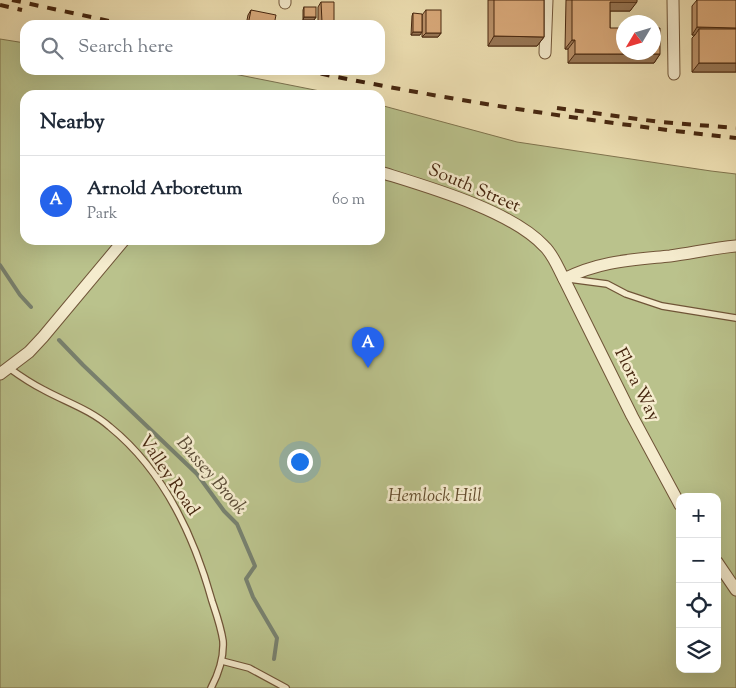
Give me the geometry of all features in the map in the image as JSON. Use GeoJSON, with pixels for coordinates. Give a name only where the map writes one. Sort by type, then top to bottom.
{"type":"FeatureCollection","features":[{"type":"Feature","properties":{"kind":"street"},"geometry":{"type":"LineString","coordinates":[[545,53],[547,0]]}},
{"type":"Feature","properties":{"kind":"street"},"geometry":{"type":"LineString","coordinates":[[673,0],[674,74]]}},
{"type":"Feature","properties":{"kind":"street","name":"South Street"},"geometry":{"type":"LineString","coordinates":[[385,174],[425,186],[518,225],[546,247],[564,279]]}},
{"type":"Feature","properties":{"kind":"street"},"geometry":{"type":"LineString","coordinates":[[4,371],[29,352],[44,337],[120,245]]}},
{"type":"Feature","properties":{"kind":"street"},"geometry":{"type":"LineString","coordinates":[[564,279],[580,271],[621,260],[671,256],[736,246]]}},
{"type":"Feature","properties":{"kind":"street","name":"Flora Way"},"geometry":{"type":"LineString","coordinates":[[564,279],[632,416],[676,498]]}},
{"type":"Feature","properties":{"kind":"street"},"geometry":{"type":"LineString","coordinates":[[721,568],[736,590]]}},
{"type":"Feature","properties":{"kind":"lane"},"geometry":{"type":"LineString","coordinates":[[564,279],[606,284],[626,294],[662,306],[736,318]]}},
{"type":"Feature","properties":{"kind":"lane","name":"Valley Road"},"geometry":{"type":"LineString","coordinates":[[4,371],[93,414],[124,439],[146,464],[176,510],[191,539],[206,580],[223,641],[222,661],[212,688]]}},
{"type":"Feature","properties":{"kind":"lane"},"geometry":{"type":"LineString","coordinates":[[222,661],[248,668],[286,688]]}},
{"type":"Feature","properties":{"kind":"green space","name":"Hemlock Hill"},"geometry":{"type":"Polygon","coordinates":[[[0,39],[20,42],[20,75],[239,75],[315,90],[20,90],[20,245],[385,245],[385,106],[517,142],[736,174],[736,688],[0,688],[0,39]]]}},
{"type":"Feature","properties":{"kind":"building"},"geometry":{"type":"Polygon","coordinates":[[[494,0],[544,0],[544,37],[494,36],[494,0]]]}},
{"type":"Feature","properties":{"kind":"building"},"geometry":{"type":"Polygon","coordinates":[[[572,0],[637,0],[637,2],[610,2],[610,28],[616,28],[616,54],[575,54],[575,40],[572,40],[572,0]]]}},
{"type":"Feature","properties":{"kind":"building"},"geometry":{"type":"Polygon","coordinates":[[[697,0],[736,0],[736,28],[697,27],[697,0]]]}},
{"type":"Feature","properties":{"kind":"building"},"geometry":{"type":"Polygon","coordinates":[[[321,2],[334,2],[334,20],[322,20],[321,2]]]}},
{"type":"Feature","properties":{"kind":"building"},"geometry":{"type":"Polygon","coordinates":[[[304,7],[316,7],[316,17],[304,17],[304,7]]]}},
{"type":"Feature","properties":{"kind":"building"},"geometry":{"type":"Polygon","coordinates":[[[251,10],[276,15],[275,20],[249,20],[251,10]]]}},
{"type":"Feature","properties":{"kind":"building"},"geometry":{"type":"Polygon","coordinates":[[[426,10],[441,10],[441,33],[426,33],[426,10]]]}},
{"type":"Feature","properties":{"kind":"building"},"geometry":{"type":"Polygon","coordinates":[[[413,13],[422,14],[422,32],[413,32],[413,13]]]}},
{"type":"Feature","properties":{"kind":"building"},"geometry":{"type":"Polygon","coordinates":[[[699,29],[736,29],[736,63],[699,63],[699,29]]]}},
{"type":"Feature","properties":{"kind":"waterway","name":"Bussey Brook"},"geometry":{"type":"LineString","coordinates":[[0,265],[20,295],[31,307]]}},
{"type":"Feature","properties":{"kind":"waterway","name":"Bussey Brook"},"geometry":{"type":"LineString","coordinates":[[59,340],[197,474],[224,511],[237,524],[255,566],[246,579],[253,597],[277,638],[274,659]]}},
{"type":"Feature","properties":{"kind":"railway"},"geometry":{"type":"LineString","coordinates":[[12,0],[105,20]]}},
{"type":"Feature","properties":{"kind":"railway"},"geometry":{"type":"LineString","coordinates":[[0,5],[22,10]]}},
{"type":"Feature","properties":{"kind":"railway"},"geometry":{"type":"LineString","coordinates":[[329,75],[519,109],[627,125],[736,138]]}},
{"type":"Feature","properties":{"kind":"railway"},"geometry":{"type":"LineString","coordinates":[[557,108],[660,122],[736,128]]}},
{"type":"Feature","properties":{"kind":"place","name":"Arnold Arboretum"},"geometry":{"type":"Point","coordinates":[368,368]}}]}
